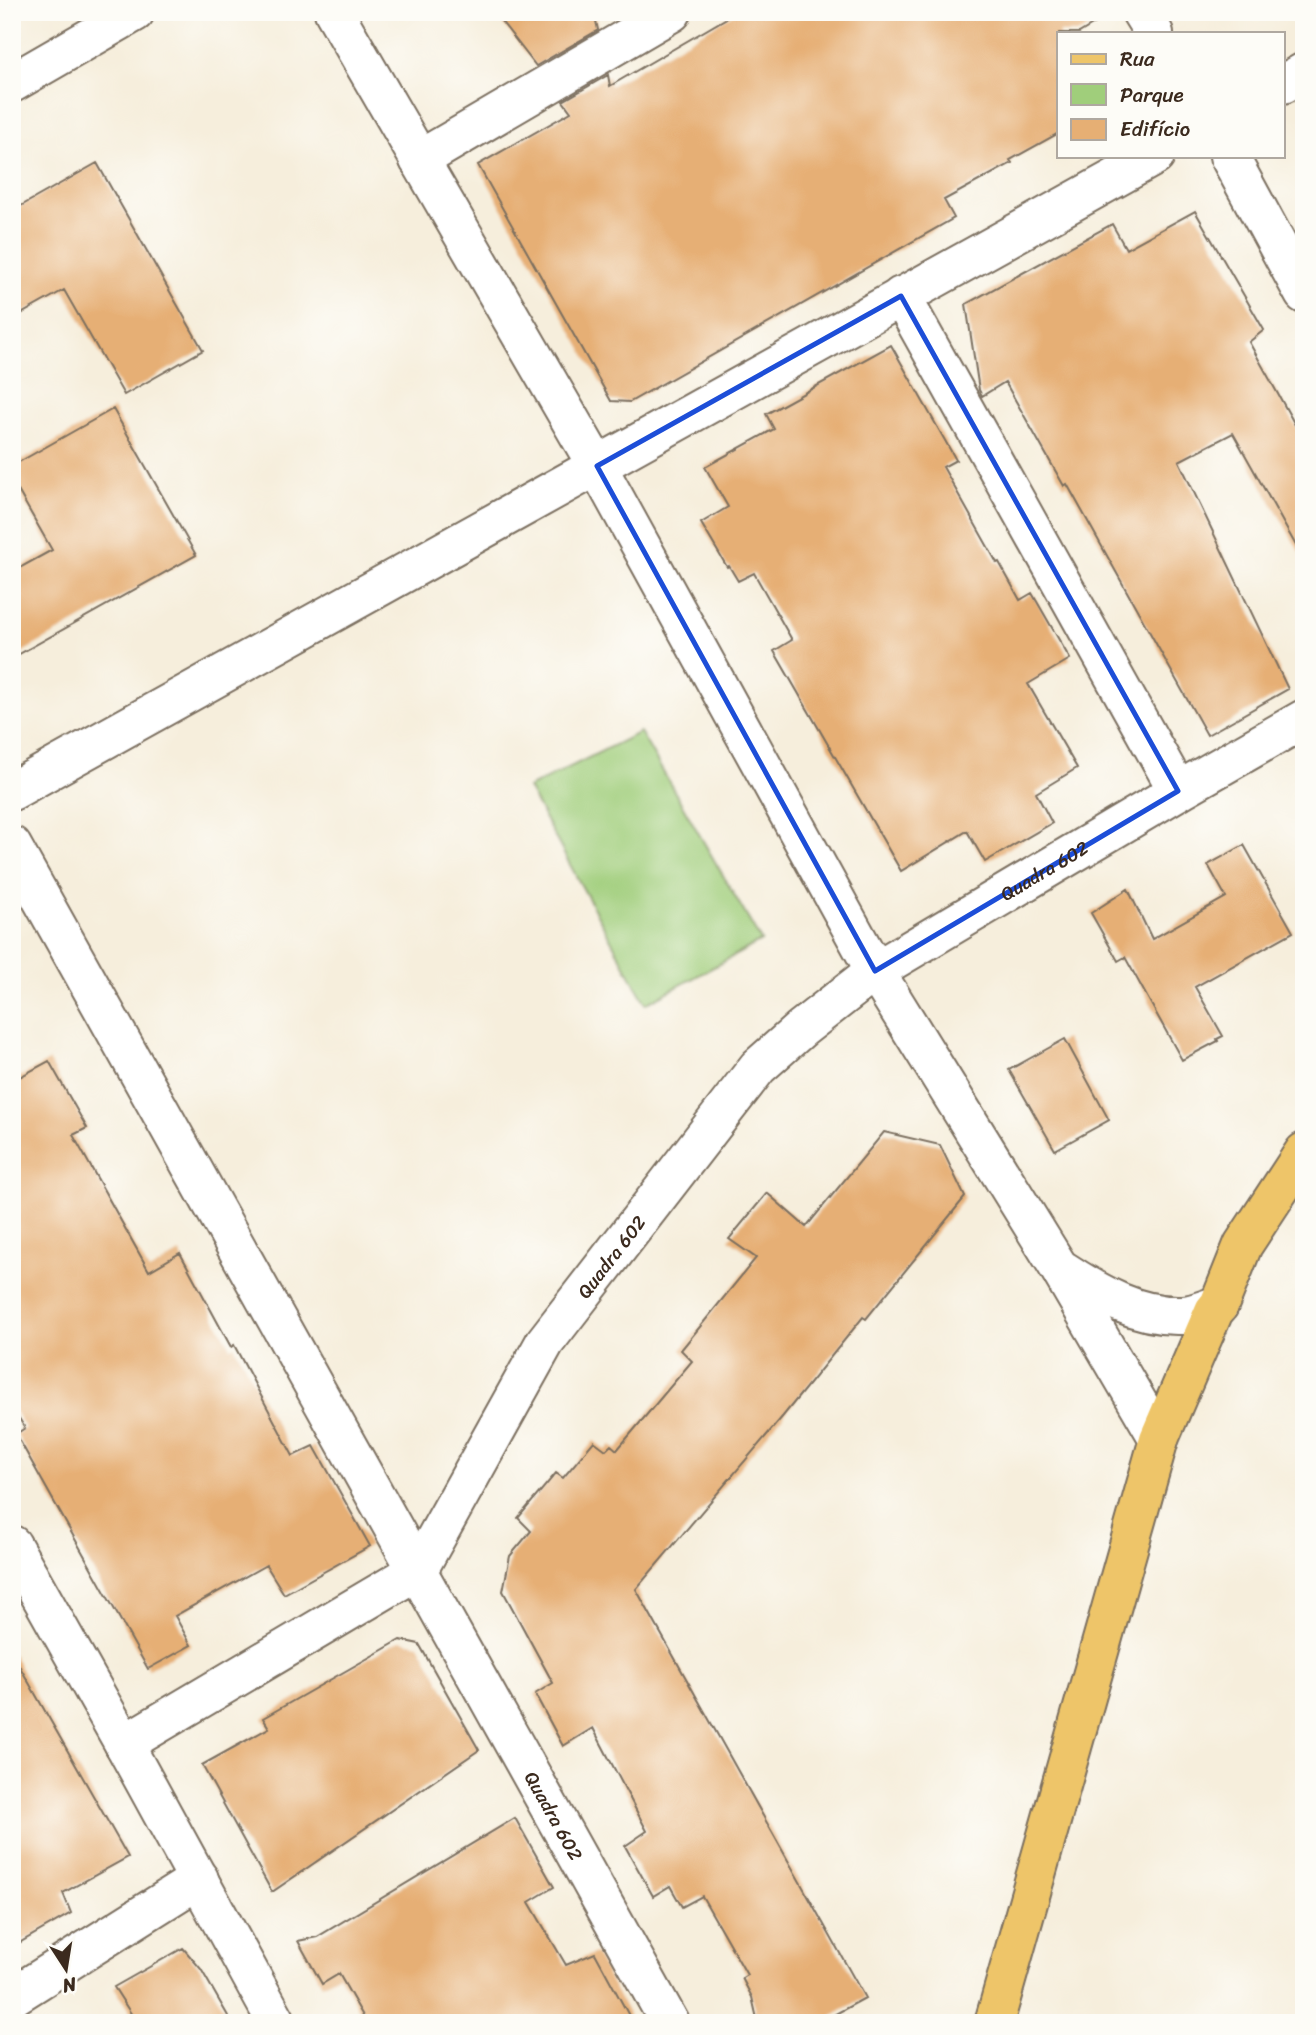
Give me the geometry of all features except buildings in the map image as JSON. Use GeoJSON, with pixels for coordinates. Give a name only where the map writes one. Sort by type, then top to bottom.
{"type":"FeatureCollection","features":[{"type":"Feature","properties":{"kind":"main road"},"geometry":{"type":"LineString","coordinates":[[994,2023],[1159,1438],[1243,1245],[1304,1152]]}},
{"type":"Feature","properties":{"kind":"street"},"geometry":{"type":"LineString","coordinates":[[12,83],[135,12]]}},
{"type":"Feature","properties":{"kind":"street"},"geometry":{"type":"LineString","coordinates":[[334,12],[597,466],[875,971],[1059,1268],[1159,1438]]}},
{"type":"Feature","properties":{"kind":"street"},"geometry":{"type":"LineString","coordinates":[[419,160],[672,12]]}},
{"type":"Feature","properties":{"kind":"street"},"geometry":{"type":"LineString","coordinates":[[1141,12],[1153,32]]}},
{"type":"Feature","properties":{"kind":"street"},"geometry":{"type":"LineString","coordinates":[[1284,83],[1304,72]]}},
{"type":"Feature","properties":{"kind":"street"},"geometry":{"type":"LineString","coordinates":[[12,791],[1151,158]]}},
{"type":"Feature","properties":{"kind":"street"},"geometry":{"type":"LineString","coordinates":[[1230,158],[1304,294]]}},
{"type":"Feature","properties":{"kind":"street"},"geometry":{"type":"LineString","coordinates":[[901,296],[1178,791]]}},
{"type":"Feature","properties":{"kind":"street","name":"Quadra 602"},"geometry":{"type":"LineString","coordinates":[[670,2023],[418,1570],[545,1342],[758,1067],[801,1029],[875,971],[1304,719]]}},
{"type":"Feature","properties":{"kind":"street"},"geometry":{"type":"LineString","coordinates":[[12,846],[418,1570],[124,1744]]}},
{"type":"Feature","properties":{"kind":"street"},"geometry":{"type":"LineString","coordinates":[[1059,1268],[1098,1293],[1145,1312],[1183,1315],[1219,1305]]}},
{"type":"Feature","properties":{"kind":"street"},"geometry":{"type":"LineString","coordinates":[[12,1545],[277,2023]]}},
{"type":"Feature","properties":{"kind":"street"},"geometry":{"type":"LineString","coordinates":[[12,1997],[199,1879]]}},
{"type":"Feature","properties":{"kind":"highlighted area"},"geometry":{"type":"Polygon","coordinates":[[[901,296],[1178,791],[875,971],[597,466],[901,296]]]}},
{"type":"Feature","properties":{"kind":"green space"},"geometry":{"type":"Polygon","coordinates":[[[640,732],[761,941],[646,1004],[528,788],[640,732]]]}}]}
